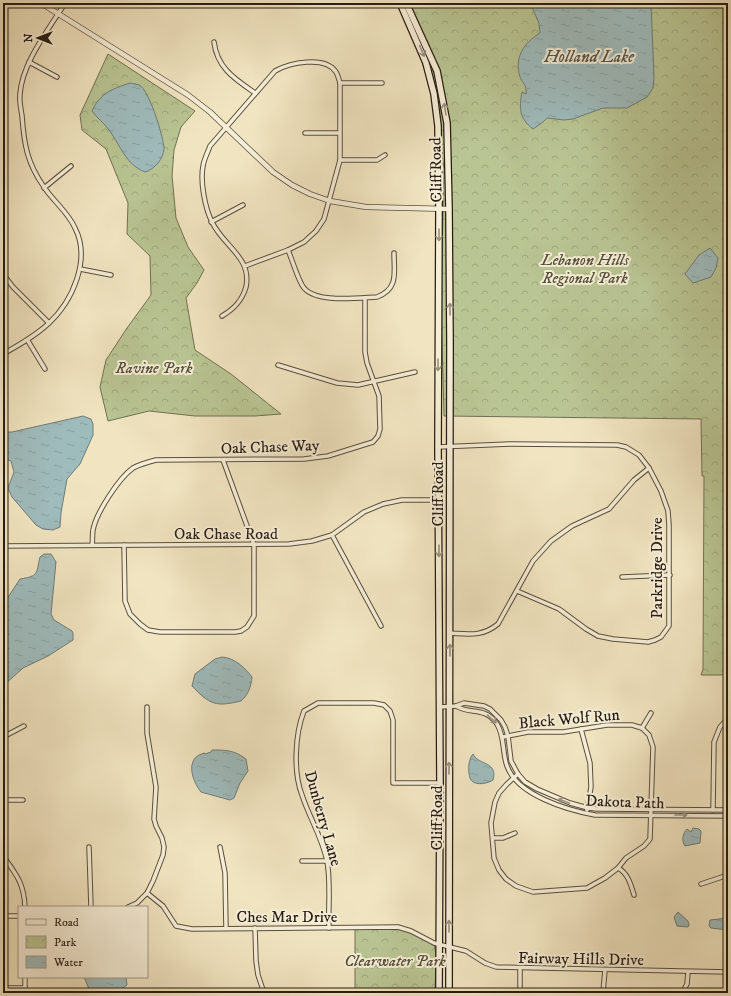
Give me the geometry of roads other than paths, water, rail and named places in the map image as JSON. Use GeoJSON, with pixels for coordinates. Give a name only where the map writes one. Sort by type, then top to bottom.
{"type":"FeatureCollection","features":[{"type":"Feature","properties":{"kind":"main road","name":"Cliff Road"},"geometry":{"type":"LineString","coordinates":[[400,3],[425,58],[434,94],[438,126],[440,209],[438,447],[440,707],[439,993]]}},
{"type":"Feature","properties":{"kind":"main road","name":"Cliff Road"},"geometry":{"type":"LineString","coordinates":[[406,3],[437,71],[447,123],[449,209],[450,446],[449,993]]}},
{"type":"Feature","properties":{"kind":"street"},"geometry":{"type":"LineString","coordinates":[[41,3],[188,95],[210,112],[273,172],[292,185],[310,194],[330,201],[366,207],[449,209]]}},
{"type":"Feature","properties":{"kind":"street"},"geometry":{"type":"LineString","coordinates":[[3,354],[28,341],[49,323],[60,310],[73,289],[80,269],[81,249],[76,228],[67,214],[44,188],[30,165],[24,140],[20,95],[23,78],[29,62],[65,3]]}},
{"type":"Feature","properties":{"kind":"street"},"geometry":{"type":"LineString","coordinates":[[214,42],[214,49],[221,64],[229,74],[254,93]]}},
{"type":"Feature","properties":{"kind":"street"},"geometry":{"type":"LineString","coordinates":[[29,62],[57,77]]}},
{"type":"Feature","properties":{"kind":"street"},"geometry":{"type":"LineString","coordinates":[[222,316],[233,310],[244,295],[247,280],[245,266],[238,255],[221,237],[211,222],[205,200],[202,180],[203,166],[210,146],[274,71],[295,63],[328,64],[336,72],[340,84],[340,160],[324,219],[316,231],[304,242],[288,250],[245,266]]}},
{"type":"Feature","properties":{"kind":"street"},"geometry":{"type":"LineString","coordinates":[[340,84],[382,83]]}},
{"type":"Feature","properties":{"kind":"street"},"geometry":{"type":"LineString","coordinates":[[305,133],[339,133]]}},
{"type":"Feature","properties":{"kind":"street"},"geometry":{"type":"LineString","coordinates":[[340,160],[377,160],[385,155]]}},
{"type":"Feature","properties":{"kind":"street"},"geometry":{"type":"LineString","coordinates":[[44,188],[71,166]]}},
{"type":"Feature","properties":{"kind":"street"},"geometry":{"type":"LineString","coordinates":[[211,222],[243,204]]}},
{"type":"Feature","properties":{"kind":"street"},"geometry":{"type":"LineString","coordinates":[[288,250],[302,286],[310,294],[323,298],[377,298],[385,294],[391,288],[394,279],[394,253]]}},
{"type":"Feature","properties":{"kind":"street"},"geometry":{"type":"LineString","coordinates":[[80,269],[111,274]]}},
{"type":"Feature","properties":{"kind":"street"},"geometry":{"type":"LineString","coordinates":[[3,274],[13,287],[49,323]]}},
{"type":"Feature","properties":{"kind":"street","name":"Oak Chase Way"},"geometry":{"type":"LineString","coordinates":[[92,545],[93,530],[98,516],[118,482],[132,469],[144,463],[156,460],[304,459],[328,456],[373,442],[378,436],[380,429],[379,396],[364,352],[365,298]]}},
{"type":"Feature","properties":{"kind":"street"},"geometry":{"type":"LineString","coordinates":[[28,341],[45,369]]}},
{"type":"Feature","properties":{"kind":"street"},"geometry":{"type":"LineString","coordinates":[[278,365],[337,383],[358,385],[415,372]]}},
{"type":"Feature","properties":{"kind":"street","name":"Parkridge Drive"},"geometry":{"type":"LineString","coordinates":[[438,447],[510,444],[617,445],[626,447],[639,455],[649,468],[661,491],[668,511],[670,525],[669,626],[661,637],[648,642],[598,636],[559,609],[517,591]]}},
{"type":"Feature","properties":{"kind":"street"},"geometry":{"type":"LineString","coordinates":[[124,545],[125,601],[130,614],[148,630],[160,632],[235,632],[241,631],[248,627],[254,616],[254,545],[223,460]]}},
{"type":"Feature","properties":{"kind":"street"},"geometry":{"type":"LineString","coordinates":[[449,633],[482,633],[490,630],[498,624],[532,561],[551,541],[572,526],[609,509],[634,480],[649,468]]}},
{"type":"Feature","properties":{"kind":"street","name":"Oak Chase Road"},"geometry":{"type":"LineString","coordinates":[[3,546],[254,545],[312,542],[332,535],[364,512],[383,504],[402,500],[439,500]]}},
{"type":"Feature","properties":{"kind":"street"},"geometry":{"type":"LineString","coordinates":[[332,535],[381,626]]}},
{"type":"Feature","properties":{"kind":"street"},"geometry":{"type":"LineString","coordinates":[[622,577],[670,575]]}},
{"type":"Feature","properties":{"kind":"street","name":"Dunberry Lane"},"geometry":{"type":"LineString","coordinates":[[328,928],[327,861],[322,843],[301,794],[296,773],[296,753],[304,711],[318,703],[374,703],[384,705],[390,711],[393,720],[393,783],[440,783]]}},
{"type":"Feature","properties":{"kind":"street","name":"Dakota Path"},"geometry":{"type":"LineString","coordinates":[[440,707],[456,706],[464,703],[484,706],[490,710],[501,720],[508,736],[511,762],[518,774],[525,782],[537,789],[570,803],[588,808],[728,810]]}},
{"type":"Feature","properties":{"kind":"street","name":"Dakota Path"},"geometry":{"type":"LineString","coordinates":[[456,706],[462,710],[481,712],[490,716],[497,724],[503,737],[504,755],[507,767],[521,786],[534,794],[574,811],[595,815],[728,816]]}},
{"type":"Feature","properties":{"kind":"street"},"geometry":{"type":"LineString","coordinates":[[130,906],[137,903],[147,893],[156,874],[163,855],[164,847],[154,819],[156,787],[147,733],[146,707]]}},
{"type":"Feature","properties":{"kind":"street"},"geometry":{"type":"LineString","coordinates":[[642,728],[651,713]]}},
{"type":"Feature","properties":{"kind":"street"},"geometry":{"type":"LineString","coordinates":[[713,815],[714,742],[720,727],[728,718]]}},
{"type":"Feature","properties":{"kind":"street","name":"Black Wolf Run"},"geometry":{"type":"LineString","coordinates":[[503,737],[519,733],[551,733],[619,724],[642,728],[649,735],[653,747],[652,815],[650,839],[644,846],[626,858],[618,868],[605,878],[587,888],[533,892],[516,886],[506,879],[499,870],[494,858],[492,823],[495,802],[499,793],[518,774]]}},
{"type":"Feature","properties":{"kind":"street"},"geometry":{"type":"LineString","coordinates":[[3,737],[24,726]]}},
{"type":"Feature","properties":{"kind":"street"},"geometry":{"type":"LineString","coordinates":[[582,729],[590,763],[591,787],[587,813]]}},
{"type":"Feature","properties":{"kind":"street"},"geometry":{"type":"LineString","coordinates":[[3,800],[23,800]]}},
{"type":"Feature","properties":{"kind":"street"},"geometry":{"type":"LineString","coordinates":[[493,838],[503,838],[515,833]]}},
{"type":"Feature","properties":{"kind":"street"},"geometry":{"type":"LineString","coordinates":[[89,847],[91,906]]}},
{"type":"Feature","properties":{"kind":"street"},"geometry":{"type":"LineString","coordinates":[[220,847],[225,872],[226,928]]}},
{"type":"Feature","properties":{"kind":"street"},"geometry":{"type":"LineString","coordinates":[[3,856],[19,878],[24,895],[25,906]]}},
{"type":"Feature","properties":{"kind":"street"},"geometry":{"type":"LineString","coordinates":[[302,861],[327,861]]}},
{"type":"Feature","properties":{"kind":"street"},"geometry":{"type":"LineString","coordinates":[[618,868],[622,870],[627,877],[634,895]]}},
{"type":"Feature","properties":{"kind":"street"},"geometry":{"type":"LineString","coordinates":[[701,884],[728,875]]}},
{"type":"Feature","properties":{"kind":"street","name":"Ches Mar Drive"},"geometry":{"type":"LineString","coordinates":[[147,893],[163,906],[176,926],[192,929],[398,928],[410,931],[430,942],[439,944]]}},
{"type":"Feature","properties":{"kind":"street"},"geometry":{"type":"LineString","coordinates":[[3,916],[18,916]]}},
{"type":"Feature","properties":{"kind":"street"},"geometry":{"type":"LineString","coordinates":[[256,928],[256,961],[258,975],[264,993]]}},
{"type":"Feature","properties":{"kind":"street","name":"Fairway Hills Drive"},"geometry":{"type":"LineString","coordinates":[[439,944],[466,951],[485,963],[496,967],[728,972]]}},
{"type":"Feature","properties":{"kind":"street"},"geometry":{"type":"LineString","coordinates":[[520,968],[520,993]]}},
{"type":"Feature","properties":{"kind":"street"},"geometry":{"type":"LineString","coordinates":[[603,993],[605,970]]}},
{"type":"Feature","properties":{"kind":"street"},"geometry":{"type":"LineString","coordinates":[[682,993],[687,984],[688,972]]}},
{"type":"Feature","properties":{"kind":"street"},"geometry":{"type":"LineString","coordinates":[[25,978],[25,993]]}},
{"type":"Feature","properties":{"kind":"street"},"geometry":{"type":"LineString","coordinates":[[3,988],[25,988]]}},
{"type":"Feature","properties":{"kind":"water","name":"Holland Lake"},"geometry":{"type":"Polygon","coordinates":[[[530,3],[651,3],[654,77],[653,88],[647,97],[627,108],[603,108],[573,119],[564,120],[547,118],[533,129],[528,125],[521,113],[520,108],[522,92],[526,94],[526,91],[518,70],[518,63],[519,57],[525,46],[540,33],[539,23],[530,3]]]}},
{"type":"Feature","properties":{"kind":"water"},"geometry":{"type":"Polygon","coordinates":[[[130,83],[139,85],[143,88],[147,95],[159,125],[163,143],[164,149],[160,160],[152,169],[145,172],[138,169],[128,159],[109,130],[92,111],[95,105],[107,92],[130,83]]]}},
{"type":"Feature","properties":{"kind":"water"},"geometry":{"type":"Polygon","coordinates":[[[710,248],[718,258],[716,268],[711,277],[693,283],[685,274],[699,255],[710,248]]]}},
{"type":"Feature","properties":{"kind":"water"},"geometry":{"type":"Polygon","coordinates":[[[83,416],[91,419],[93,424],[93,435],[80,464],[67,479],[60,527],[53,530],[43,529],[36,525],[12,497],[8,488],[14,472],[11,461],[3,458],[3,432],[12,432],[83,416]]]}},
{"type":"Feature","properties":{"kind":"water"},"geometry":{"type":"Polygon","coordinates":[[[44,554],[51,554],[56,562],[51,614],[54,620],[72,631],[73,640],[48,656],[23,668],[3,686],[3,605],[20,579],[31,577],[36,573],[40,557],[44,554]]]}},
{"type":"Feature","properties":{"kind":"water"},"geometry":{"type":"Polygon","coordinates":[[[222,657],[235,661],[252,677],[249,690],[241,701],[225,704],[214,703],[209,701],[192,686],[195,674],[215,659],[222,657]]]}},
{"type":"Feature","properties":{"kind":"water"},"geometry":{"type":"Polygon","coordinates":[[[212,750],[230,751],[246,759],[248,771],[240,783],[234,798],[230,800],[201,792],[195,782],[192,770],[194,759],[198,755],[211,752],[212,750]]]}},
{"type":"Feature","properties":{"kind":"water"},"geometry":{"type":"Polygon","coordinates":[[[473,754],[476,758],[487,764],[493,770],[493,780],[480,784],[472,781],[469,774],[469,765],[470,758],[473,754]]]}},
{"type":"Feature","properties":{"kind":"water"},"geometry":{"type":"Polygon","coordinates":[[[693,828],[701,831],[700,843],[685,846],[683,839],[684,833],[687,829],[691,832],[693,828]]]}},
{"type":"Feature","properties":{"kind":"water"},"geometry":{"type":"Polygon","coordinates":[[[678,912],[688,921],[688,927],[677,926],[674,917],[678,912]]]}},
{"type":"Feature","properties":{"kind":"water"},"geometry":{"type":"Polygon","coordinates":[[[728,918],[728,930],[711,928],[709,926],[710,920],[728,918]]]}},
{"type":"Feature","properties":{"kind":"water"},"geometry":{"type":"Polygon","coordinates":[[[84,978],[126,978],[127,985],[116,993],[95,993],[89,989],[84,978]]]}},
{"type":"Feature","properties":{"kind":"park label","name":"Lebanon Hills Regional Park"},"geometry":{"type":"Point","coordinates":[585,268]}},
{"type":"Feature","properties":{"kind":"park label","name":"Ravine Park"},"geometry":{"type":"Point","coordinates":[154,367]}},
{"type":"Feature","properties":{"kind":"park label","name":"Clearwater Park"},"geometry":{"type":"Point","coordinates":[395,960]}}]}
